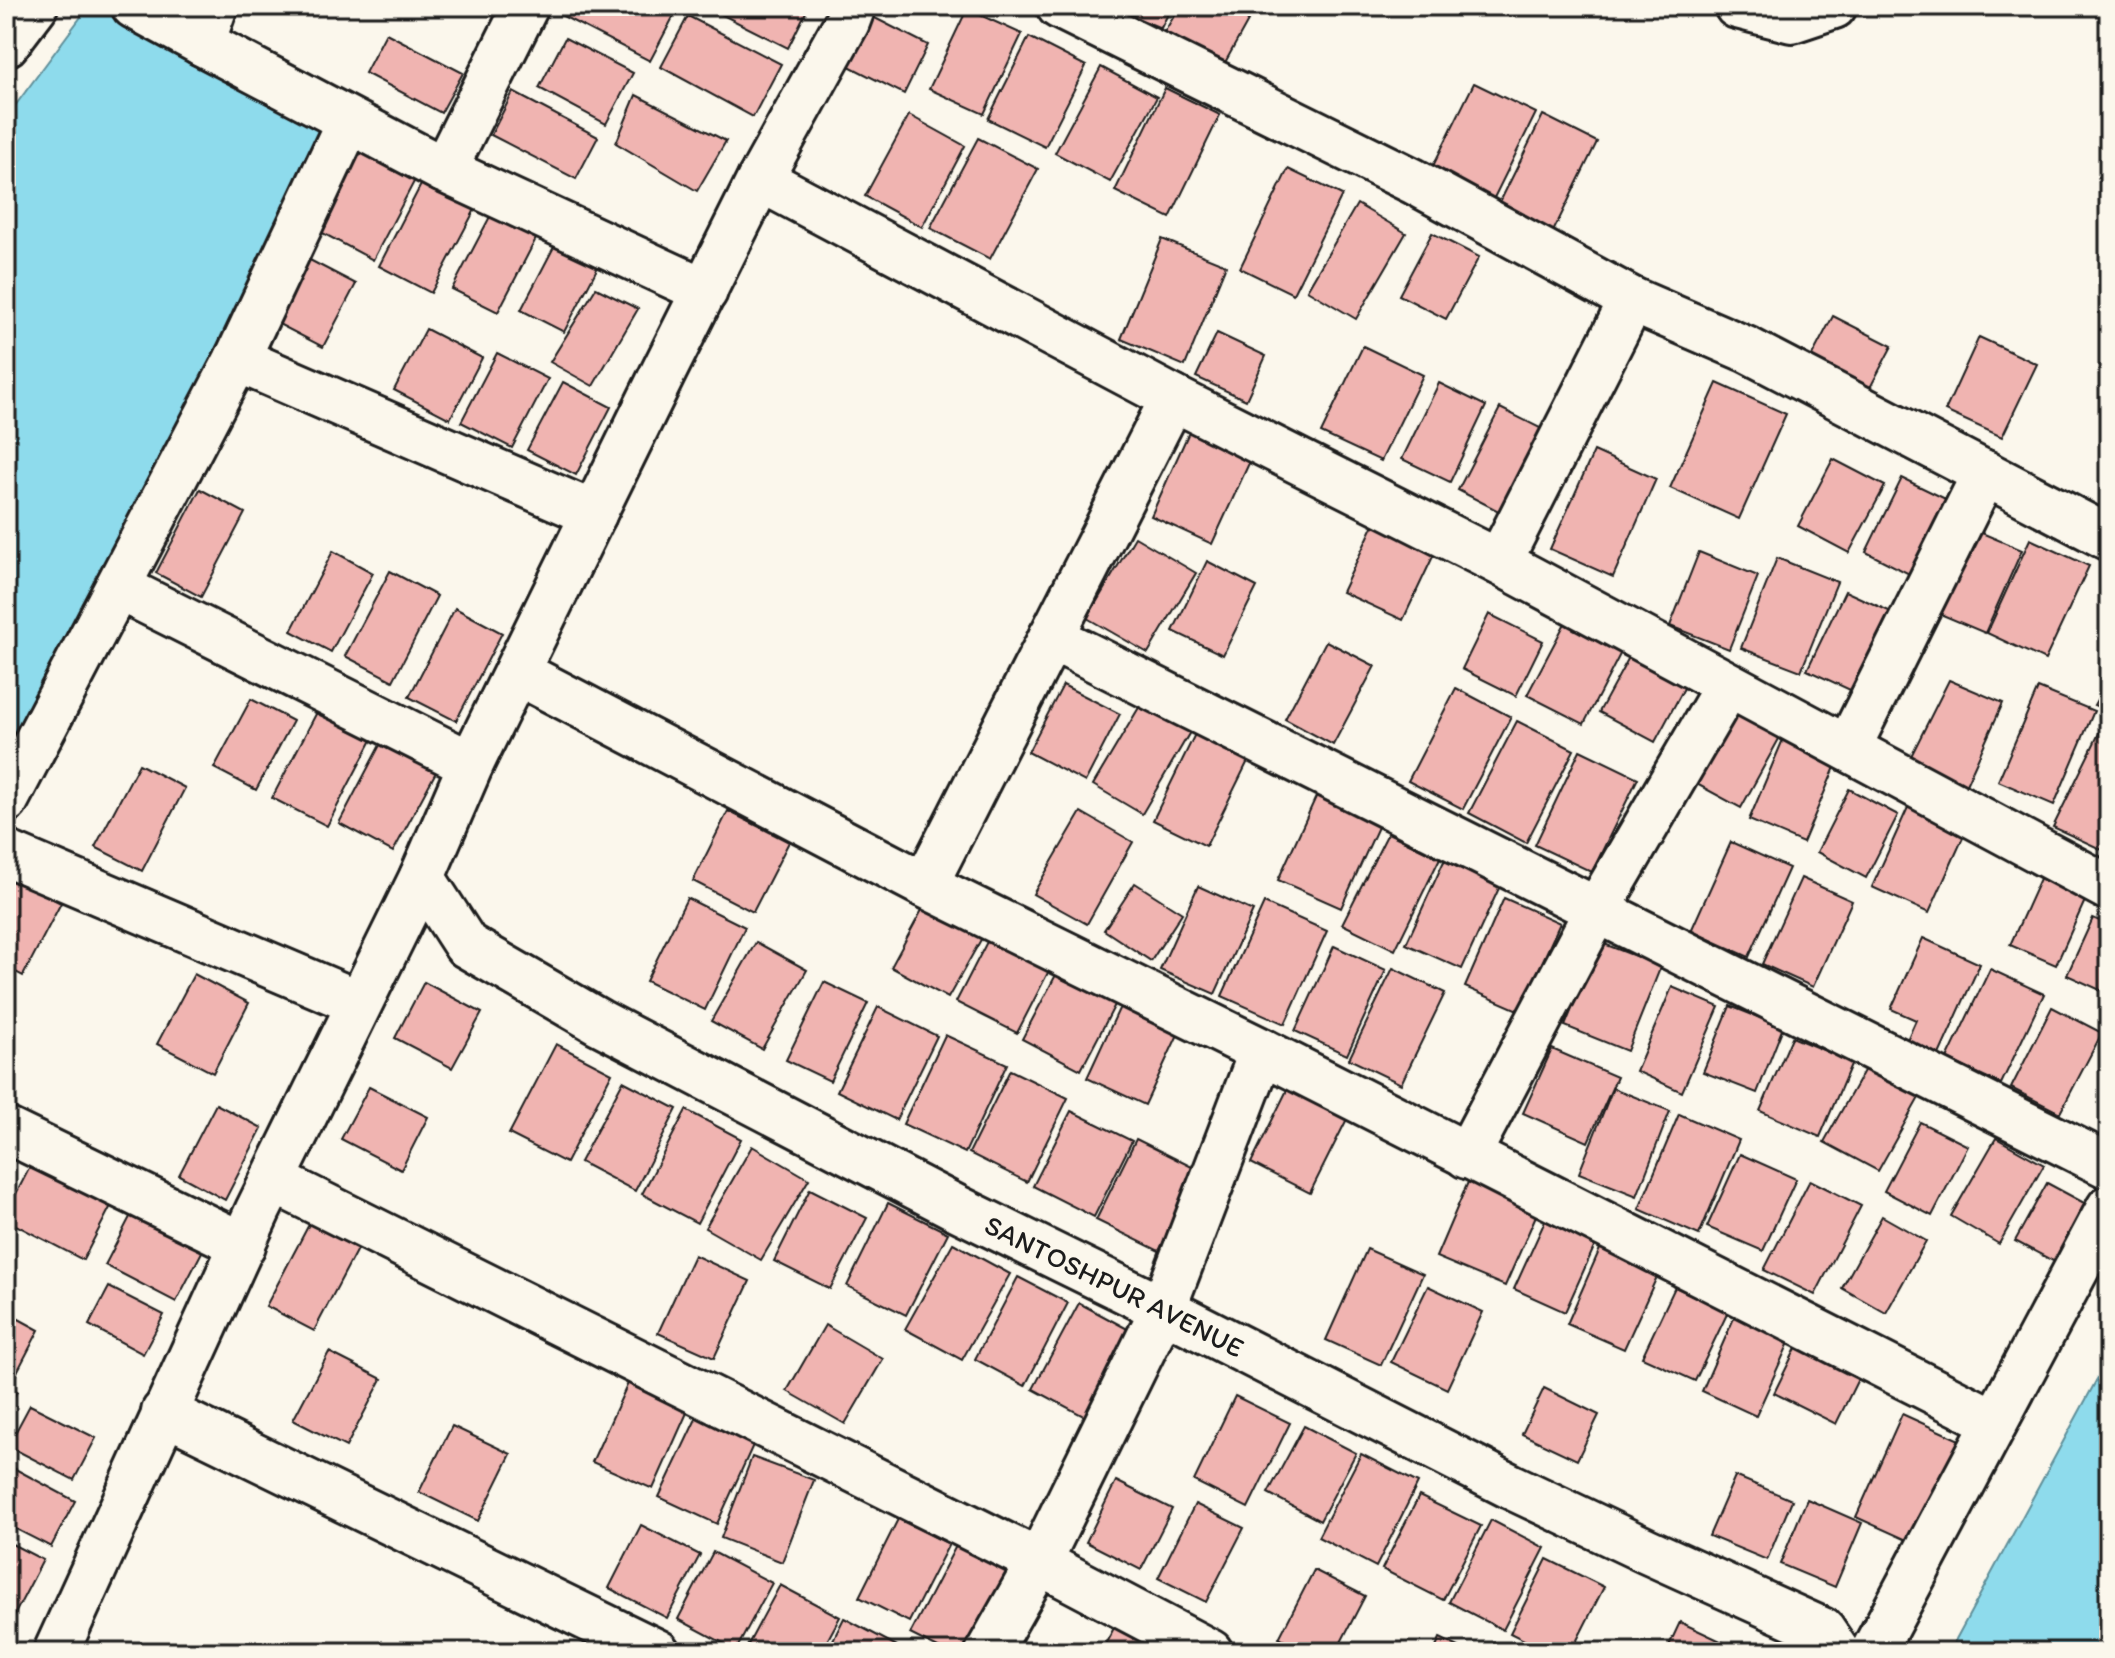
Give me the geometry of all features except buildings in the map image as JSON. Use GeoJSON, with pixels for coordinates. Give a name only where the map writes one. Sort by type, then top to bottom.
{"type":"FeatureCollection","features":[{"type":"Feature","properties":{"kind":"street"},"geometry":{"type":"LineString","coordinates":[[6,44],[35,6]]}},
{"type":"Feature","properties":{"kind":"street"},"geometry":{"type":"LineString","coordinates":[[134,6],[208,24],[349,121],[444,170],[705,291]]}},
{"type":"Feature","properties":{"kind":"street"},"geometry":{"type":"LineString","coordinates":[[444,170],[526,6]]}},
{"type":"Feature","properties":{"kind":"street"},"geometry":{"type":"LineString","coordinates":[[56,1652],[164,1412],[273,1180],[422,877],[471,764],[760,179],[853,6]]}},
{"type":"Feature","properties":{"kind":"street"},"geometry":{"type":"LineString","coordinates":[[1059,6],[1413,181],[1632,300],[1748,350],[2109,538]]}},
{"type":"Feature","properties":{"kind":"street"},"geometry":{"type":"LineString","coordinates":[[1737,6],[1794,13],[1834,6]]}},
{"type":"Feature","properties":{"kind":"street"},"geometry":{"type":"LineString","coordinates":[[6,800],[237,359],[349,121]]}},
{"type":"Feature","properties":{"kind":"street"},"geometry":{"type":"LineString","coordinates":[[760,179],[1173,398],[1499,562],[2109,888]]}},
{"type":"Feature","properties":{"kind":"street"},"geometry":{"type":"LineString","coordinates":[[1499,562],[1632,300]]}},
{"type":"Feature","properties":{"kind":"street"},"geometry":{"type":"LineString","coordinates":[[237,359],[594,514]]}},
{"type":"Feature","properties":{"kind":"street"},"geometry":{"type":"LineString","coordinates":[[925,885],[1173,398]]}},
{"type":"Feature","properties":{"kind":"street"},"geometry":{"type":"LineString","coordinates":[[1848,748],[1985,473]]}},
{"type":"Feature","properties":{"kind":"street"},"geometry":{"type":"LineString","coordinates":[[118,587],[471,764]]}},
{"type":"Feature","properties":{"kind":"street"},"geometry":{"type":"LineString","coordinates":[[1051,637],[2109,1166]]}},
{"type":"Feature","properties":{"kind":"street"},"geometry":{"type":"LineString","coordinates":[[517,672],[925,885],[1262,1051],[1995,1422]]}},
{"type":"Feature","properties":{"kind":"street"},"geometry":{"type":"LineString","coordinates":[[1467,1156],[1597,910],[1728,685]]}},
{"type":"Feature","properties":{"kind":"street"},"geometry":{"type":"LineString","coordinates":[[6,853],[359,1003]]}},
{"type":"Feature","properties":{"kind":"street","name":"SANTOSHPUR AVENUE"},"geometry":{"type":"LineString","coordinates":[[422,877],[466,945],[599,1022],[927,1193],[1512,1487],[1822,1630],[1837,1652]]}},
{"type":"Feature","properties":{"kind":"street"},"geometry":{"type":"LineString","coordinates":[[988,1652],[1039,1562],[1163,1309],[1262,1051]]}},
{"type":"Feature","properties":{"kind":"street"},"geometry":{"type":"LineString","coordinates":[[11,1143],[243,1245]]}},
{"type":"Feature","properties":{"kind":"street"},"geometry":{"type":"LineString","coordinates":[[273,1180],[1039,1562],[1210,1652]]}},
{"type":"Feature","properties":{"kind":"street"},"geometry":{"type":"LineString","coordinates":[[1873,1652],[2109,1208]]}},
{"type":"Feature","properties":{"kind":"street"},"geometry":{"type":"LineString","coordinates":[[164,1412],[657,1652]]}},
{"type":"Feature","properties":{"kind":"water"},"geometry":{"type":"Polygon","coordinates":[[[89,6],[156,6],[334,127],[6,807],[6,118],[89,6]]]}},
{"type":"Feature","properties":{"kind":"water"},"geometry":{"type":"Polygon","coordinates":[[[2109,1357],[2109,1652],[1949,1652],[2109,1357]]]}}]}
